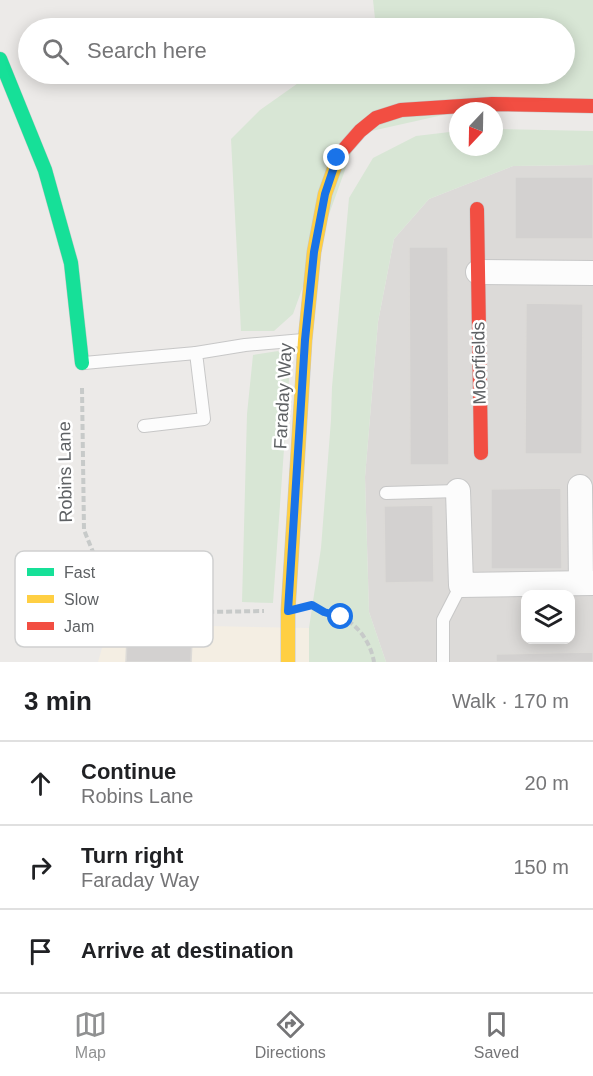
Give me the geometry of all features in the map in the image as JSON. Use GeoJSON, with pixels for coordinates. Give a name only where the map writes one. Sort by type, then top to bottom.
{"type":"FeatureCollection","features":[{"type":"Feature","properties":{"kind":"street"},"geometry":{"type":"LineString","coordinates":[[0,59],[45,170],[71,264],[82,363]]}},
{"type":"Feature","properties":{"kind":"street","name":"Faraday Way"},"geometry":{"type":"LineString","coordinates":[[285,660],[305,340],[314,252],[325,194],[337,158],[360,131],[376,118],[410,108],[492,104],[593,106]]}},
{"type":"Feature","properties":{"kind":"street","name":"Moorfields"},"geometry":{"type":"LineString","coordinates":[[477,209],[481,453]]}},
{"type":"Feature","properties":{"kind":"street"},"geometry":{"type":"LineString","coordinates":[[478,272],[593,273]]}},
{"type":"Feature","properties":{"kind":"street"},"geometry":{"type":"LineString","coordinates":[[458,491],[461,585],[587,583],[580,487]]}},
{"type":"Feature","properties":{"kind":"lane"},"geometry":{"type":"LineString","coordinates":[[82,363],[305,340]]}},
{"type":"Feature","properties":{"kind":"lane"},"geometry":{"type":"LineString","coordinates":[[144,426],[204,419],[196,353]]}},
{"type":"Feature","properties":{"kind":"lane"},"geometry":{"type":"LineString","coordinates":[[386,493],[458,491]]}},
{"type":"Feature","properties":{"kind":"lane"},"geometry":{"type":"LineString","coordinates":[[443,662],[443,620],[461,585]]}},
{"type":"Feature","properties":{"kind":"path","name":"Robins Lane"},"geometry":{"type":"LineString","coordinates":[[82,363],[84,530],[93,551]]}},
{"type":"Feature","properties":{"kind":"path","name":"Robins Lane"},"geometry":{"type":"LineString","coordinates":[[213,612],[288,611],[312,605],[350,622],[365,638],[374,662]]}},
{"type":"Feature","properties":{"kind":"shaded area"},"geometry":{"type":"Polygon","coordinates":[[[593,165],[593,662],[386,662],[369,612],[365,477],[378,322],[394,239],[429,199],[513,166],[593,165]]]}},
{"type":"Feature","properties":{"kind":"shaded area"},"geometry":{"type":"Polygon","coordinates":[[[213,626],[309,628],[309,662],[98,662],[102,647],[213,647],[213,626]]]}},
{"type":"Feature","properties":{"kind":"green space"},"geometry":{"type":"Polygon","coordinates":[[[373,0],[593,0],[593,106],[449,102],[449,114],[358,134],[293,314],[274,331],[241,331],[231,139],[260,110],[297,84],[575,84],[575,18],[375,18],[373,0]]]}},
{"type":"Feature","properties":{"kind":"green space"},"geometry":{"type":"Polygon","coordinates":[[[503,129],[593,131],[593,165],[513,166],[429,199],[394,239],[378,322],[365,477],[369,612],[386,662],[309,662],[309,628],[321,548],[332,387],[349,198],[373,158],[416,136],[449,132],[449,156],[503,156],[503,129]]]}},
{"type":"Feature","properties":{"kind":"green space"},"geometry":{"type":"Polygon","coordinates":[[[278,351],[290,365],[273,603],[242,602],[247,414],[253,355],[278,351]]]}},
{"type":"Feature","properties":{"kind":"building"},"geometry":{"type":"Polygon","coordinates":[[[515,177],[593,177],[593,239],[515,239],[515,177]]]}},
{"type":"Feature","properties":{"kind":"building"},"geometry":{"type":"Polygon","coordinates":[[[409,247],[448,247],[449,465],[410,465],[409,247]]]}},
{"type":"Feature","properties":{"kind":"building"},"geometry":{"type":"Polygon","coordinates":[[[526,303],[583,304],[582,454],[525,454],[526,303]]]}},
{"type":"Feature","properties":{"kind":"building"},"geometry":{"type":"Polygon","coordinates":[[[561,488],[562,569],[491,569],[491,489],[561,488]]]}},
{"type":"Feature","properties":{"kind":"building"},"geometry":{"type":"Polygon","coordinates":[[[433,505],[434,582],[385,583],[384,506],[433,505]]]}},
{"type":"Feature","properties":{"kind":"building"},"geometry":{"type":"Polygon","coordinates":[[[127,647],[192,647],[191,662],[126,662],[127,647]]]}},
{"type":"Feature","properties":{"kind":"building"},"geometry":{"type":"Polygon","coordinates":[[[593,652],[593,662],[496,662],[496,654],[593,652]]]}},
{"type":"Feature","properties":{"kind":"traffic: fast"},"geometry":{"type":"LineString","coordinates":[[0,59],[45,170],[71,263],[82,363]]}},
{"type":"Feature","properties":{"kind":"traffic: slow"},"geometry":{"type":"LineString","coordinates":[[288,662],[288,611],[305,340],[314,252],[325,194],[339,155]]}},
{"type":"Feature","properties":{"kind":"traffic: jam"},"geometry":{"type":"LineString","coordinates":[[339,155],[360,131],[376,118],[401,110],[492,104],[593,106]]}},
{"type":"Feature","properties":{"kind":"traffic: jam"},"geometry":{"type":"LineString","coordinates":[[477,209],[481,453]]}},
{"type":"Feature","properties":{"kind":"route"},"geometry":{"type":"LineString","coordinates":[[337,158],[325,194],[314,252],[305,340],[288,611],[312,605],[324,612],[341,617]]}}]}
